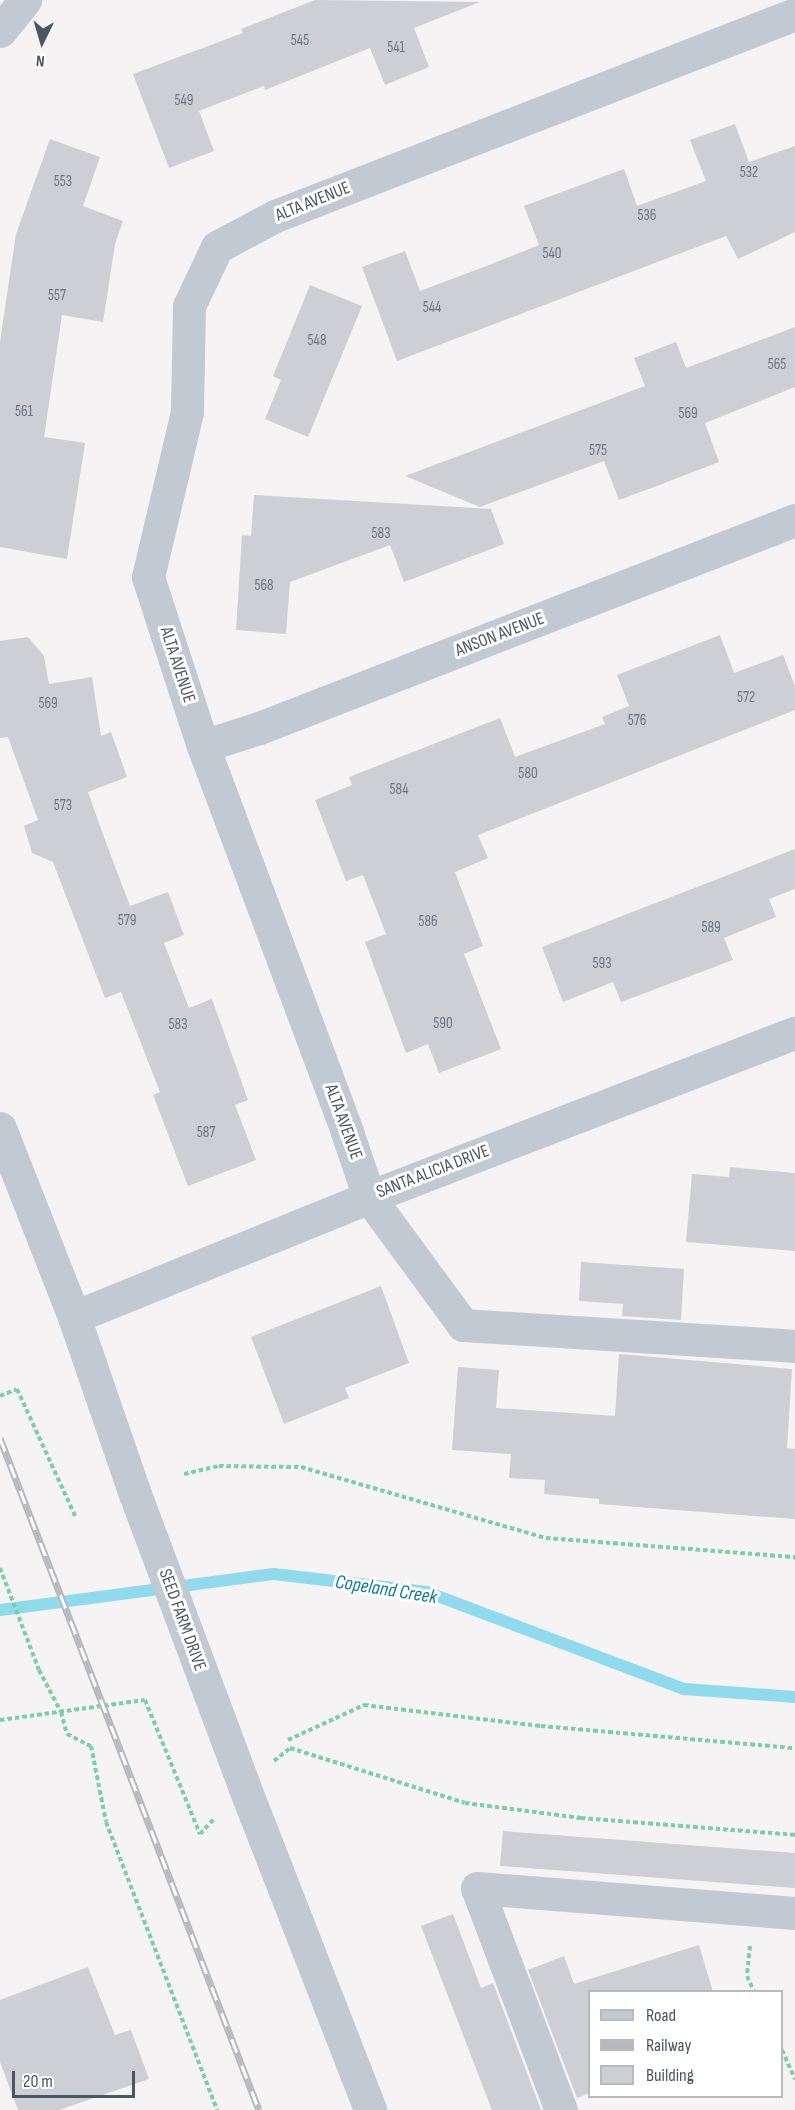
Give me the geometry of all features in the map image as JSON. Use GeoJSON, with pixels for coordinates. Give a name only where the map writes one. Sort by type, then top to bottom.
{"type":"FeatureCollection","features":[{"type":"Feature","properties":{"kind":"street"},"geometry":{"type":"LineString","coordinates":[[0,31],[24,0]]}},
{"type":"Feature","properties":{"kind":"street","name":"ALTA AVENUE"},"geometry":{"type":"LineString","coordinates":[[795,14],[275,216],[217,247],[189,306],[187,412],[148,577],[203,746],[347,1132],[369,1197],[464,1325],[795,1346]]}},
{"type":"Feature","properties":{"kind":"street","name":"ANSON AVENUE"},"geometry":{"type":"LineString","coordinates":[[203,746],[260,728],[795,520]]}},
{"type":"Feature","properties":{"kind":"street","name":"SANTA ALICIA DRIVE"},"geometry":{"type":"LineString","coordinates":[[74,1317],[369,1197],[795,1033]]}},
{"type":"Feature","properties":{"kind":"street","name":"SEED FARM DRIVE"},"geometry":{"type":"LineString","coordinates":[[0,1128],[74,1317],[198,1662],[370,2110]]}},
{"type":"Feature","properties":{"kind":"street"},"geometry":{"type":"LineString","coordinates":[[561,2110],[477,1888],[795,1913]]}},
{"type":"Feature","properties":{"kind":"path"},"geometry":{"type":"LineString","coordinates":[[0,1396],[17,1389],[76,1518]]}},
{"type":"Feature","properties":{"kind":"path"},"geometry":{"type":"LineString","coordinates":[[184,1474],[219,1466],[301,1467],[546,1538],[795,1557]]}},
{"type":"Feature","properties":{"kind":"path"},"geometry":{"type":"LineString","coordinates":[[0,1568],[39,1670],[62,1712],[67,1734],[91,1746],[106,1822],[217,2110]]}},
{"type":"Feature","properties":{"kind":"path"},"geometry":{"type":"LineString","coordinates":[[0,1720],[145,1700],[200,1833]]}},
{"type":"Feature","properties":{"kind":"path"},"geometry":{"type":"LineString","coordinates":[[288,1740],[364,1705],[541,1726],[795,1748]]}},
{"type":"Feature","properties":{"kind":"path"},"geometry":{"type":"LineString","coordinates":[[290,1748],[465,1803],[581,1818],[795,1835]]}},
{"type":"Feature","properties":{"kind":"path"},"geometry":{"type":"LineString","coordinates":[[753,1909],[747,1976],[753,1990]]}},
{"type":"Feature","properties":{"kind":"path"},"geometry":{"type":"LineString","coordinates":[[783,2052],[795,2079]]}},
{"type":"Feature","properties":{"kind":"building"},"geometry":{"type":"Polygon","coordinates":[[[315,0],[480,2],[414,28],[429,67],[385,85],[370,48],[265,90],[264,86],[199,111],[214,151],[169,168],[133,74],[243,33],[241,29],[315,0]]]}},
{"type":"Feature","properties":{"kind":"building"},"geometry":{"type":"Polygon","coordinates":[[[735,124],[749,162],[795,146],[795,232],[738,259],[726,236],[397,361],[362,267],[405,251],[420,291],[489,265],[539,245],[524,206],[624,169],[637,206],[706,181],[690,140],[735,124]]]}},
{"type":"Feature","properties":{"kind":"building"},"geometry":{"type":"Polygon","coordinates":[[[50,139],[100,157],[83,206],[123,221],[115,244],[103,322],[62,315],[44,437],[85,443],[67,559],[0,547],[0,342],[16,234],[50,139]]]}},
{"type":"Feature","properties":{"kind":"building"},"geometry":{"type":"Polygon","coordinates":[[[310,285],[362,306],[308,437],[265,419],[281,380],[273,376],[310,285]]]}},
{"type":"Feature","properties":{"kind":"building"},"geometry":{"type":"Polygon","coordinates":[[[795,327],[795,387],[705,423],[719,462],[662,484],[619,500],[604,461],[480,507],[405,476],[645,386],[634,358],[676,342],[686,368],[795,327]]]}},
{"type":"Feature","properties":{"kind":"building"},"geometry":{"type":"Polygon","coordinates":[[[254,495],[491,509],[504,544],[404,582],[390,545],[290,582],[286,634],[236,630],[242,535],[251,536],[254,495]]]}},
{"type":"Feature","properties":{"kind":"building"},"geometry":{"type":"Polygon","coordinates":[[[720,635],[734,673],[783,655],[795,686],[795,710],[478,835],[488,858],[455,872],[483,946],[464,954],[501,1049],[439,1073],[428,1044],[406,1053],[365,942],[386,934],[363,875],[346,881],[315,800],[352,785],[349,777],[500,718],[515,757],[605,724],[602,717],[629,706],[617,675],[720,635]]]}},
{"type":"Feature","properties":{"kind":"building"},"geometry":{"type":"Polygon","coordinates":[[[28,637],[44,656],[49,684],[92,677],[101,736],[111,732],[127,777],[88,792],[105,840],[130,906],[168,892],[184,935],[164,943],[189,1008],[212,999],[248,1100],[235,1105],[256,1160],[188,1186],[153,1095],[160,1092],[121,992],[105,998],[53,862],[32,853],[24,826],[38,820],[8,737],[0,738],[0,641],[28,637]]]}},
{"type":"Feature","properties":{"kind":"building"},"geometry":{"type":"Polygon","coordinates":[[[795,849],[795,889],[769,899],[776,917],[724,938],[733,960],[621,1002],[613,982],[563,1002],[542,947],[795,849]]]}},
{"type":"Feature","properties":{"kind":"building"},"geometry":{"type":"Polygon","coordinates":[[[730,1167],[795,1173],[795,1251],[686,1242],[692,1174],[729,1177],[730,1167]]]}},
{"type":"Feature","properties":{"kind":"building"},"geometry":{"type":"Polygon","coordinates":[[[581,1262],[684,1269],[681,1320],[622,1316],[623,1304],[579,1301],[581,1262]]]}},
{"type":"Feature","properties":{"kind":"building"},"geometry":{"type":"Polygon","coordinates":[[[381,1286],[409,1363],[345,1388],[349,1398],[284,1424],[251,1337],[381,1286]]]}},
{"type":"Feature","properties":{"kind":"building"},"geometry":{"type":"Polygon","coordinates":[[[619,1354],[792,1369],[787,1448],[795,1449],[795,1519],[599,1504],[599,1499],[544,1494],[545,1480],[509,1478],[511,1454],[452,1450],[458,1367],[499,1370],[496,1408],[615,1416],[619,1354]]]}},
{"type":"Feature","properties":{"kind":"building"},"geometry":{"type":"Polygon","coordinates":[[[503,1831],[795,1853],[795,1888],[500,1866],[503,1831]]]}},
{"type":"Feature","properties":{"kind":"building"},"geometry":{"type":"Polygon","coordinates":[[[453,1914],[481,1988],[493,1983],[541,2110],[492,2110],[421,1926],[453,1914]]]}},
{"type":"Feature","properties":{"kind":"building"},"geometry":{"type":"Polygon","coordinates":[[[699,1945],[712,1990],[588,1990],[588,2094],[577,2098],[528,1970],[564,1956],[574,1984],[699,1945]]]}},
{"type":"Feature","properties":{"kind":"building"},"geometry":{"type":"Polygon","coordinates":[[[88,1967],[115,2035],[131,2030],[149,2079],[59,2110],[18,2110],[0,2062],[0,2000],[88,1967]]]}},
{"type":"Feature","properties":{"kind":"waterway","name":"Copeland Creek"},"geometry":{"type":"LineString","coordinates":[[0,1610],[274,1574],[427,1592],[684,1689],[795,1697]]}},
{"type":"Feature","properties":{"kind":"railway"},"geometry":{"type":"LineString","coordinates":[[0,1438],[259,2110]]}}]}
